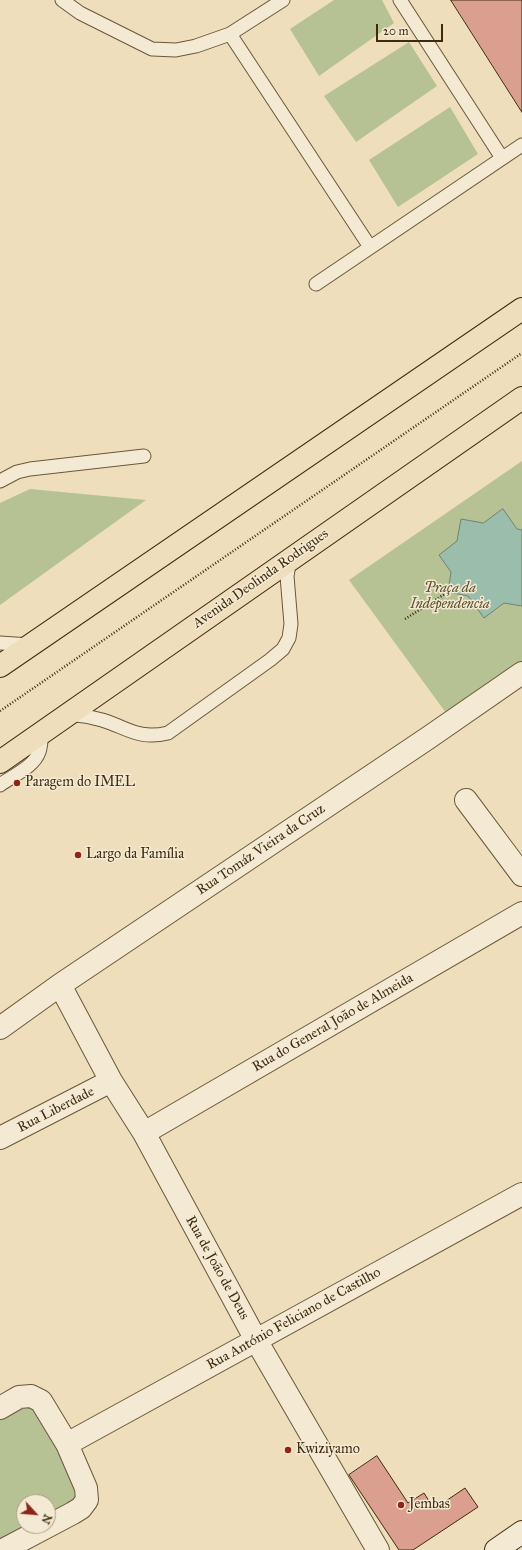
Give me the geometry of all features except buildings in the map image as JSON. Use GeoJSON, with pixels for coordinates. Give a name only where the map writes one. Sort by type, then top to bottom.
{"type":"FeatureCollection","features":[{"type":"Feature","properties":{"kind":"highway"},"geometry":{"type":"LineString","coordinates":[[0,666],[522,309]]}},
{"type":"Feature","properties":{"kind":"highway","name":"Avenida Deolinda Rodrigues"},"geometry":{"type":"LineString","coordinates":[[0,762],[522,398]]}},
{"type":"Feature","properties":{"kind":"street","name":"Rua Tomáz Vieira da Cruz"},"geometry":{"type":"LineString","coordinates":[[0,1028],[60,985],[415,747],[522,673]]}},
{"type":"Feature","properties":{"kind":"street"},"geometry":{"type":"LineString","coordinates":[[466,800],[522,875]]}},
{"type":"Feature","properties":{"kind":"street","name":"Rua do General João de Almeida"},"geometry":{"type":"LineString","coordinates":[[144,1133],[522,913]]}},
{"type":"Feature","properties":{"kind":"street","name":"Rua de João de Deus"},"geometry":{"type":"LineString","coordinates":[[60,985],[111,1081],[144,1133],[256,1340],[378,1550]]}},
{"type":"Feature","properties":{"kind":"street","name":"Rua Liberdade"},"geometry":{"type":"LineString","coordinates":[[0,1138],[111,1081]]}},
{"type":"Feature","properties":{"kind":"street","name":"Rua António Feliciano de Castilho"},"geometry":{"type":"LineString","coordinates":[[67,1444],[522,1194]]}},
{"type":"Feature","properties":{"kind":"street"},"geometry":{"type":"LineString","coordinates":[[0,1408],[19,1397],[31,1396],[41,1401],[67,1444],[86,1488],[87,1500],[81,1508],[73,1513],[3,1550]]}},
{"type":"Feature","properties":{"kind":"street"},"geometry":{"type":"LineString","coordinates":[[496,1550],[522,1532]]}},
{"type":"Feature","properties":{"kind":"lane"},"geometry":{"type":"LineString","coordinates":[[62,0],[80,13],[152,49],[176,50],[196,46],[230,34],[283,0]]}},
{"type":"Feature","properties":{"kind":"lane"},"geometry":{"type":"LineString","coordinates":[[400,0],[502,158]]}},
{"type":"Feature","properties":{"kind":"lane"},"geometry":{"type":"LineString","coordinates":[[230,34],[370,247]]}},
{"type":"Feature","properties":{"kind":"lane"},"geometry":{"type":"LineString","coordinates":[[316,284],[522,145]]}},
{"type":"Feature","properties":{"kind":"lane"},"geometry":{"type":"LineString","coordinates":[[0,481],[17,472],[30,469],[144,456]]}},
{"type":"Feature","properties":{"kind":"lane"},"geometry":{"type":"LineString","coordinates":[[69,714],[92,717],[139,734],[154,736],[168,733],[270,660],[283,649],[289,638],[291,624],[287,582],[290,559]]}},
{"type":"Feature","properties":{"kind":"lane"},"geometry":{"type":"LineString","coordinates":[[0,643],[31,645]]}},
{"type":"Feature","properties":{"kind":"lane"},"geometry":{"type":"LineString","coordinates":[[0,784],[29,765],[36,758],[39,751],[42,733]]}},
{"type":"Feature","properties":{"kind":"path"},"geometry":{"type":"LineString","coordinates":[[0,711],[522,353]]}},
{"type":"Feature","properties":{"kind":"path"},"geometry":{"type":"LineString","coordinates":[[405,619],[448,592]]}},
{"type":"Feature","properties":{"kind":"green space"},"geometry":{"type":"Polygon","coordinates":[[[334,0],[382,0],[394,23],[319,76],[290,29],[334,0]]]}},
{"type":"Feature","properties":{"kind":"green space"},"geometry":{"type":"Polygon","coordinates":[[[409,42],[437,86],[356,142],[324,96],[409,42]]]}},
{"type":"Feature","properties":{"kind":"green space"},"geometry":{"type":"Polygon","coordinates":[[[450,107],[478,154],[398,207],[369,160],[450,107]]]}},
{"type":"Feature","properties":{"kind":"green space","name":"Praça da Independencia"},"geometry":{"type":"Polygon","coordinates":[[[522,461],[522,664],[449,717],[349,580],[522,461]]]}},
{"type":"Feature","properties":{"kind":"green space"},"geometry":{"type":"Polygon","coordinates":[[[30,489],[146,500],[0,605],[0,503],[30,489]]]}},
{"type":"Feature","properties":{"kind":"green space"},"geometry":{"type":"Polygon","coordinates":[[[32,1402],[85,1499],[56,1514],[56,1494],[16,1494],[16,1534],[17,1534],[0,1543],[0,1420],[32,1402]]]}},
{"type":"Feature","properties":{"kind":"shaded area"},"geometry":{"type":"Polygon","coordinates":[[[503,509],[517,529],[522,530],[522,606],[504,603],[484,618],[468,596],[448,592],[451,572],[439,555],[457,541],[461,519],[483,523],[503,509]]]}},
{"type":"Feature","properties":{"kind":"place","name":"Paragem do IMEL"},"geometry":{"type":"Point","coordinates":[17,783]}},
{"type":"Feature","properties":{"kind":"place","name":"Largo da Família"},"geometry":{"type":"Point","coordinates":[78,855]}},
{"type":"Feature","properties":{"kind":"place","name":"Kwiziyamo"},"geometry":{"type":"Point","coordinates":[288,1450]}},
{"type":"Feature","properties":{"kind":"place","name":"Jembas"},"geometry":{"type":"Point","coordinates":[401,1505]}}]}
